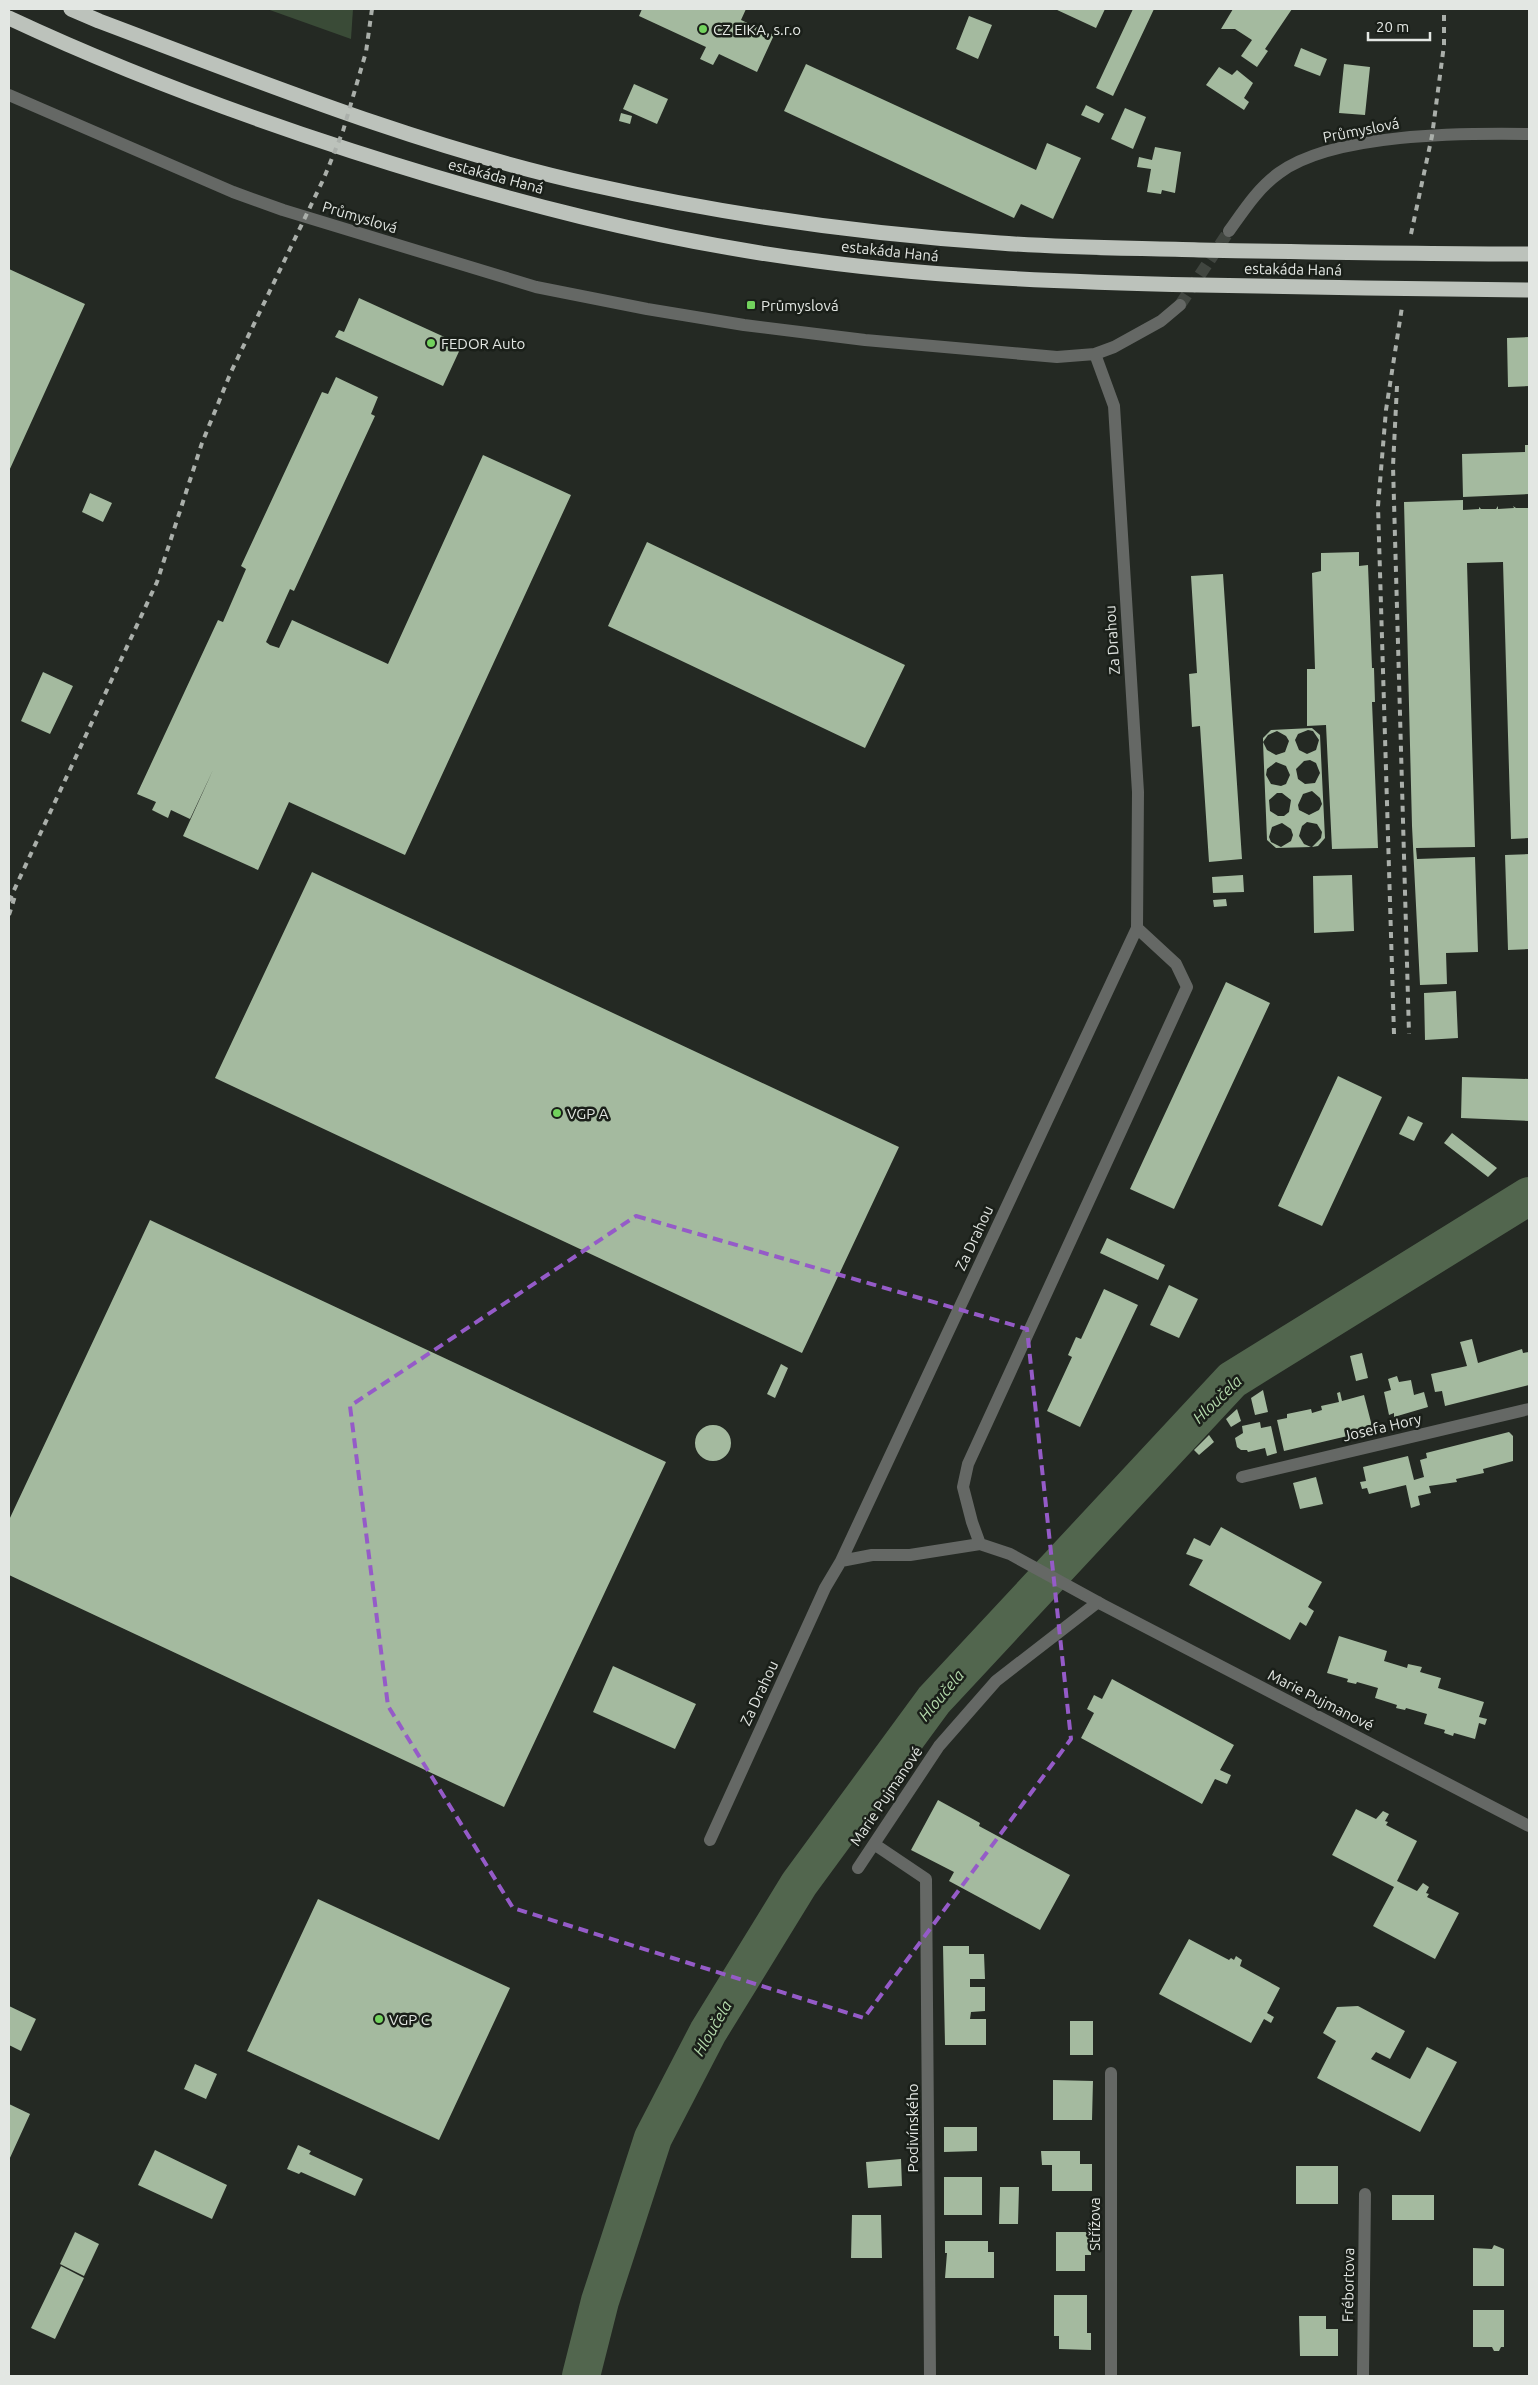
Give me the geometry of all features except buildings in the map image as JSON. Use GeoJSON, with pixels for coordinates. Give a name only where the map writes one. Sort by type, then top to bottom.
{"type":"FeatureCollection","features":[{"type":"Feature","properties":{"kind":"highway","name":"estakáda Haná"},"geometry":{"type":"LineString","coordinates":[[71,9],[278,88],[462,151],[592,185],[711,208],[805,223],[1001,244],[1361,253],[1529,254]]}},
{"type":"Feature","properties":{"kind":"highway","name":"estakáda Haná"},"geometry":{"type":"LineString","coordinates":[[9,18],[87,54],[266,122],[456,184],[586,219],[708,244],[815,261],[1011,279],[1529,290]]}},
{"type":"Feature","properties":{"kind":"street","name":"Průmyslová"},"geometry":{"type":"LineString","coordinates":[[9,95],[250,198],[352,232],[536,287],[744,325],[865,340],[1058,357],[1095,354],[1147,330],[1166,318],[1180,304]]}},
{"type":"Feature","properties":{"kind":"street","name":"Průmyslová"},"geometry":{"type":"LineString","coordinates":[[1229,230],[1268,182],[1294,164],[1326,152],[1399,138],[1529,134]]}},
{"type":"Feature","properties":{"kind":"street","name":"Za Drahou"},"geometry":{"type":"LineString","coordinates":[[710,1840],[825,1588],[841,1561],[1137,928],[1138,792],[1114,406],[1095,354]]}},
{"type":"Feature","properties":{"kind":"street"},"geometry":{"type":"LineString","coordinates":[[841,1561],[872,1555],[910,1555],[980,1544],[972,1522],[964,1487],[968,1464],[1187,987],[1176,964],[1137,928]]}},
{"type":"Feature","properties":{"kind":"street","name":"Josefa Hory"},"geometry":{"type":"LineString","coordinates":[[1242,1477],[1529,1409]]}},
{"type":"Feature","properties":{"kind":"street","name":"Marie Pujmanové"},"geometry":{"type":"LineString","coordinates":[[980,1544],[1010,1554],[1098,1602],[1529,1826]]}},
{"type":"Feature","properties":{"kind":"street","name":"Marie Pujmanové"},"geometry":{"type":"LineString","coordinates":[[858,1868],[939,1746],[996,1681],[1098,1602]]}},
{"type":"Feature","properties":{"kind":"street","name":"Podivínského"},"geometry":{"type":"LineString","coordinates":[[874,1844],[926,1879],[930,2376]]}},
{"type":"Feature","properties":{"kind":"street","name":"Střížova"},"geometry":{"type":"LineString","coordinates":[[1111,2073],[1111,2376]]}},
{"type":"Feature","properties":{"kind":"street","name":"Frébortova"},"geometry":{"type":"LineString","coordinates":[[1363,2376],[1365,2194]]}},
{"type":"Feature","properties":{"kind":"highlighted area"},"geometry":{"type":"Polygon","coordinates":[[[636,1216],[1027,1329],[1071,1739],[864,2018],[513,1908],[388,1706],[350,1406],[636,1216]]]}},
{"type":"Feature","properties":{"kind":"green space"},"geometry":{"type":"Polygon","coordinates":[[[267,9],[353,9],[351,39],[267,9]]]}},
{"type":"Feature","properties":{"kind":"waterway","name":"Hloučela"},"geometry":{"type":"LineString","coordinates":[[581,2376],[600,2301],[653,2138],[708,2032],[799,1884],[934,1700],[1232,1380],[1529,1196]]}},
{"type":"Feature","properties":{"kind":"tunnel"},"geometry":{"type":"LineString","coordinates":[[1180,305],[1229,231]]}},
{"type":"Feature","properties":{"kind":"railway"},"geometry":{"type":"LineString","coordinates":[[9,901],[157,582],[202,443],[231,372],[324,178],[343,131],[366,52],[372,9]]}},
{"type":"Feature","properties":{"kind":"railway"},"geometry":{"type":"LineString","coordinates":[[1411,234],[1432,136],[1444,45],[1444,9]]}},
{"type":"Feature","properties":{"kind":"railway"},"geometry":{"type":"LineString","coordinates":[[1394,1034],[1378,506],[1386,410],[1402,307]]}},
{"type":"Feature","properties":{"kind":"railway"},"geometry":{"type":"LineString","coordinates":[[1397,386],[1393,466],[1409,1034]]}},
{"type":"Feature","properties":{"kind":"railway"},"geometry":{"type":"LineString","coordinates":[[9,915],[15,896]]}},
{"type":"Feature","properties":{"kind":"place","name":"CZ EIKA, s.r.o"},"geometry":{"type":"Point","coordinates":[703,29]}},
{"type":"Feature","properties":{"kind":"place","name":"Průmyslová"},"geometry":{"type":"Point","coordinates":[751,305]}},
{"type":"Feature","properties":{"kind":"place","name":"FEDOR Auto"},"geometry":{"type":"Point","coordinates":[431,343]}},
{"type":"Feature","properties":{"kind":"place","name":"VGP A"},"geometry":{"type":"Point","coordinates":[557,1113]}},
{"type":"Feature","properties":{"kind":"place","name":"VGP C"},"geometry":{"type":"Point","coordinates":[379,2019]}}]}
